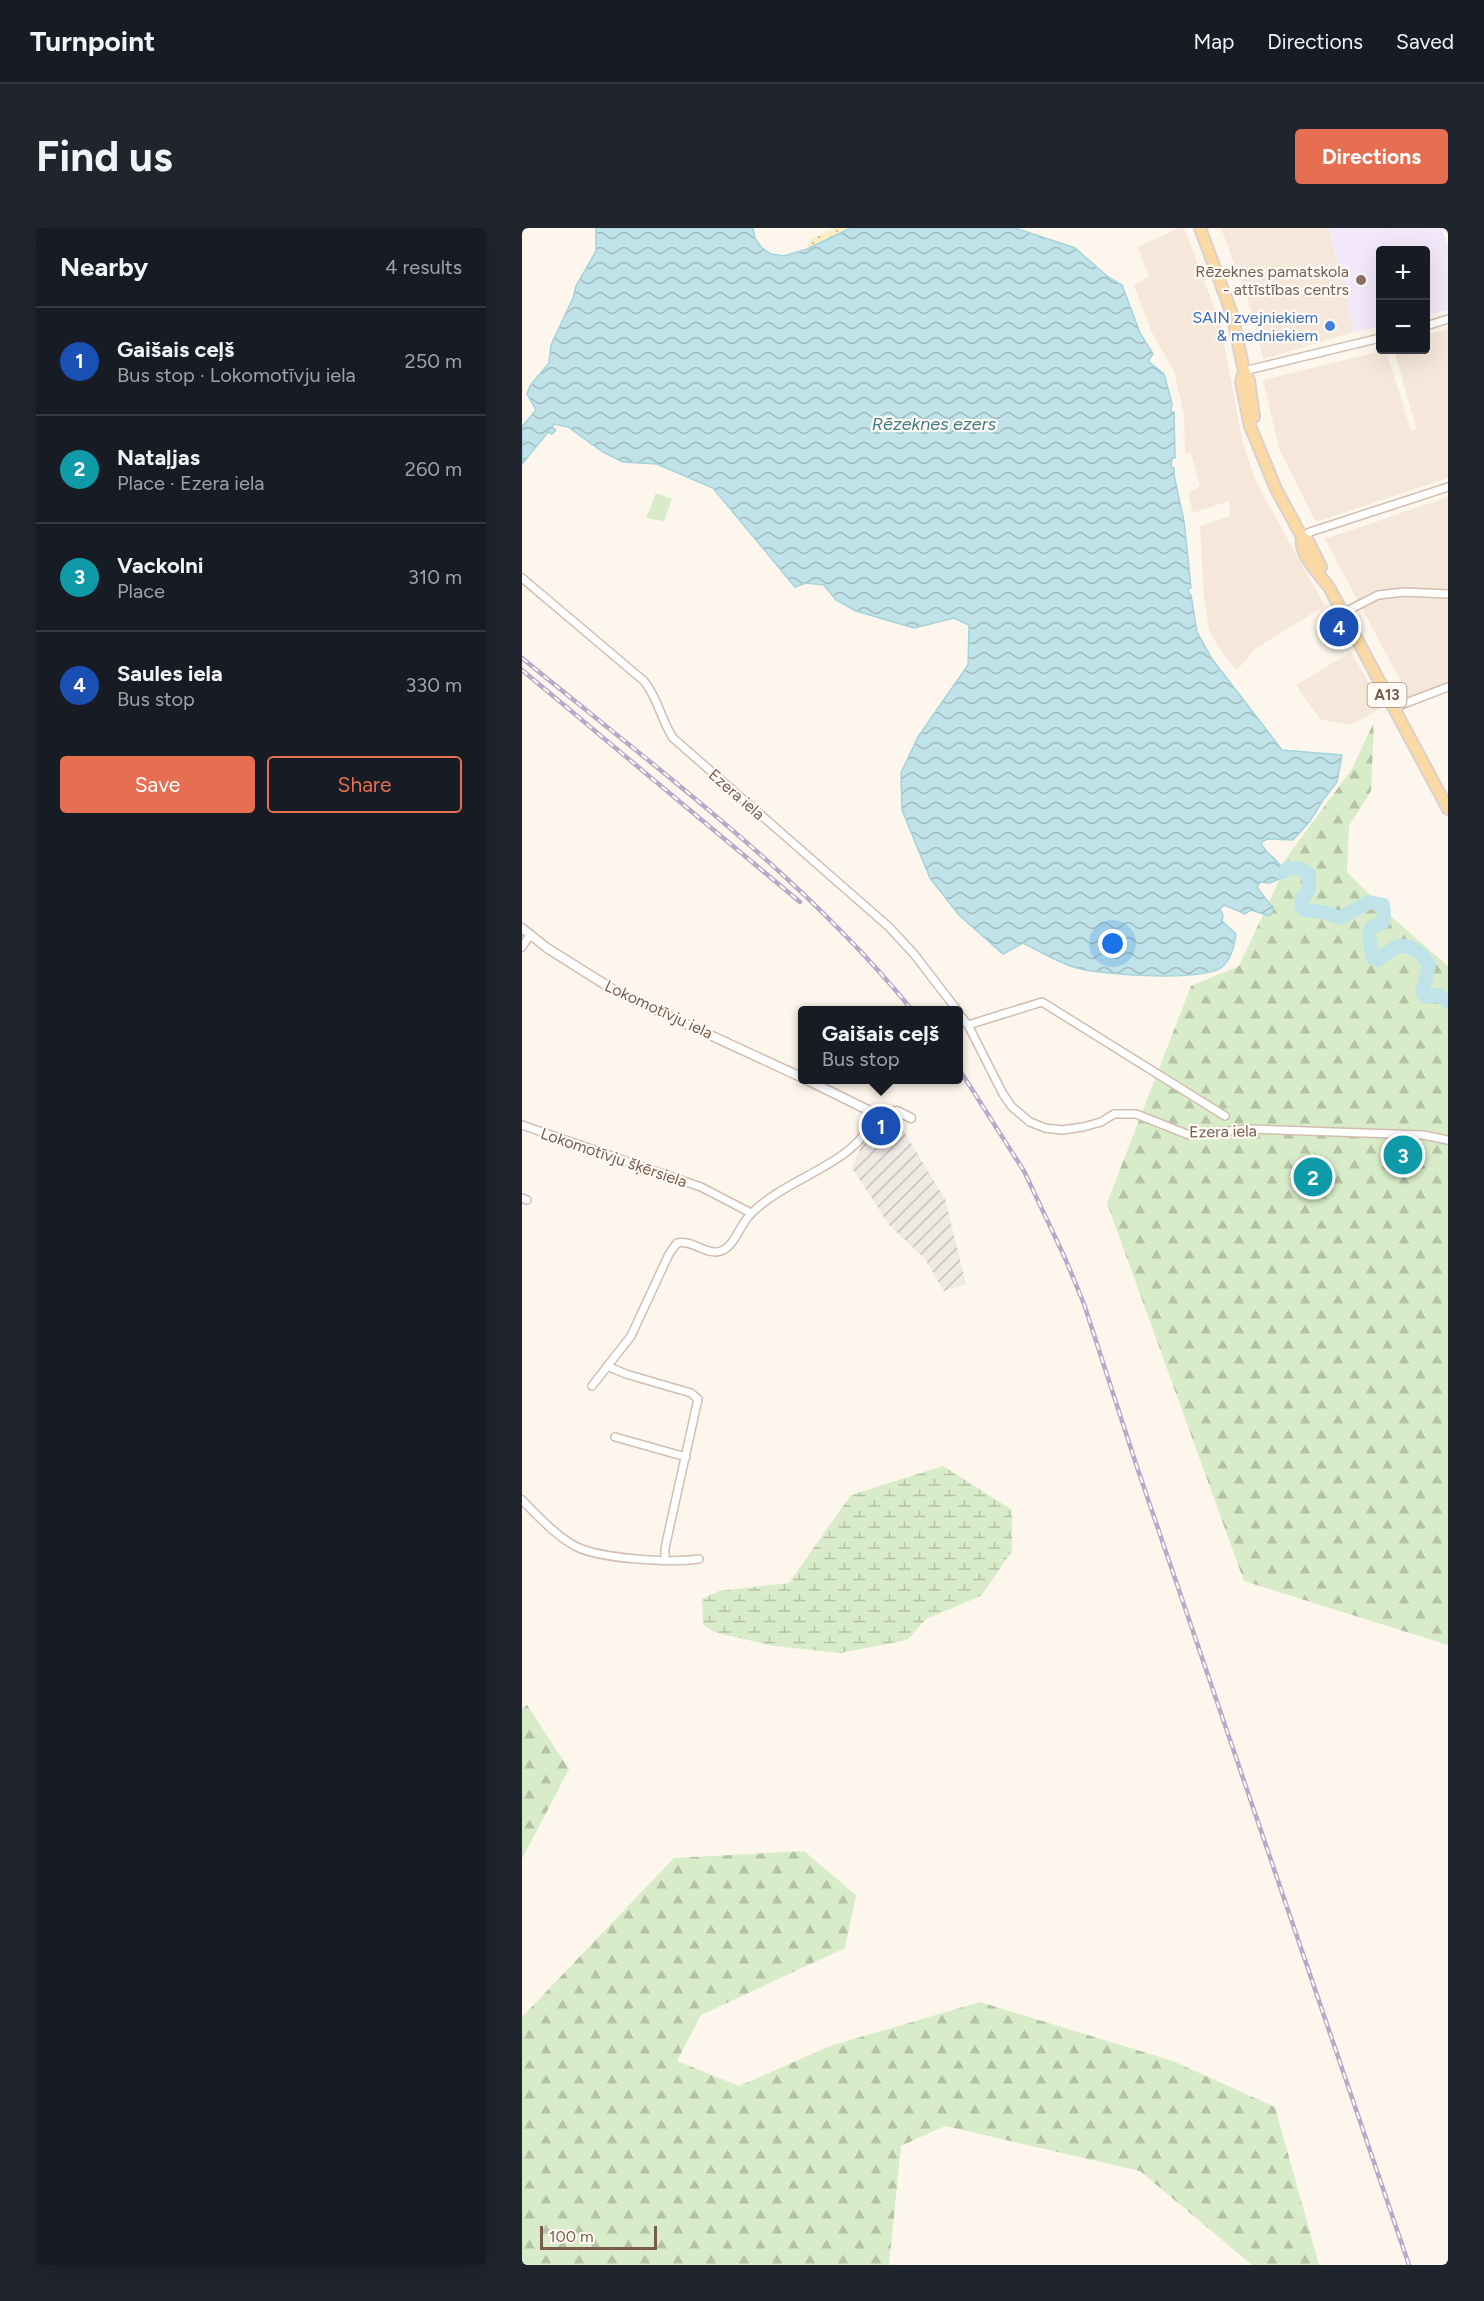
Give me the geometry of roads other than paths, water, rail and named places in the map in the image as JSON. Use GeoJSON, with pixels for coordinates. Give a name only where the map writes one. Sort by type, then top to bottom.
{"type":"FeatureCollection","features":[{"type":"Feature","properties":{"kind":"main road","name":"A13"},"geometry":{"type":"LineString","coordinates":[[1200,228],[1232,314],[1244,371],[1249,380],[1254,431],[1263,462],[1302,537],[1308,541],[1324,574],[1324,580],[1448,809]]}},
{"type":"Feature","properties":{"kind":"street"},"geometry":{"type":"LineString","coordinates":[[1430,324],[1448,319]]}},
{"type":"Feature","properties":{"kind":"street"},"geometry":{"type":"LineString","coordinates":[[1244,371],[1376,339]]}},
{"type":"Feature","properties":{"kind":"street"},"geometry":{"type":"LineString","coordinates":[[1302,537],[1310,532],[1448,487]]}},
{"type":"Feature","properties":{"kind":"street","name":"Ezera iela"},"geometry":{"type":"LineString","coordinates":[[522,578],[644,681],[654,695],[673,738],[889,927],[914,954],[953,1006]]}},
{"type":"Feature","properties":{"kind":"street"},"geometry":{"type":"LineString","coordinates":[[1343,613],[1378,595],[1404,592],[1448,594]]}},
{"type":"Feature","properties":{"kind":"street"},"geometry":{"type":"LineString","coordinates":[[1394,708],[1448,687]]}},
{"type":"Feature","properties":{"kind":"street","name":"Lokomotīvju iela"},"geometry":{"type":"LineString","coordinates":[[522,928],[617,992],[798,1076]]}},
{"type":"Feature","properties":{"kind":"street"},"geometry":{"type":"LineString","coordinates":[[522,948],[530,935]]}},
{"type":"Feature","properties":{"kind":"street"},"geometry":{"type":"LineString","coordinates":[[968,1025],[1042,1002],[1226,1116]]}},
{"type":"Feature","properties":{"kind":"street","name":"Ezera iela"},"geometry":{"type":"LineString","coordinates":[[963,1018],[1012,1107],[1030,1122],[1045,1128],[1062,1130],[1083,1128],[1101,1122],[1114,1114],[1136,1114],[1154,1119],[1189,1135],[1248,1129],[1423,1135],[1448,1140]]}},
{"type":"Feature","properties":{"kind":"street","name":"Lokomotīvju iela"},"geometry":{"type":"LineString","coordinates":[[815,1084],[876,1114],[897,1112],[911,1118]]}},
{"type":"Feature","properties":{"kind":"street"},"geometry":{"type":"LineString","coordinates":[[592,1386],[631,1336],[674,1246],[684,1242],[712,1251],[721,1251],[730,1244],[751,1213],[796,1181],[848,1151],[868,1129],[876,1114]]}},
{"type":"Feature","properties":{"kind":"street","name":"Lokomotīvju šķērsiela"},"geometry":{"type":"LineString","coordinates":[[522,1125],[638,1163],[706,1189],[751,1213]]}},
{"type":"Feature","properties":{"kind":"street"},"geometry":{"type":"LineString","coordinates":[[607,1366],[691,1393],[697,1397],[698,1405],[665,1548],[665,1559]]}},
{"type":"Feature","properties":{"kind":"street"},"geometry":{"type":"LineString","coordinates":[[615,1437],[686,1457]]}},
{"type":"Feature","properties":{"kind":"street"},"geometry":{"type":"LineString","coordinates":[[522,1500],[566,1540],[585,1550],[614,1556],[699,1559]]}},
{"type":"Feature","properties":{"kind":"water","name":"Rēzeknes ezers"},"geometry":{"type":"Polygon","coordinates":[[[596,228],[753,228],[755,238],[761,247],[771,254],[784,256],[807,249],[851,228],[1015,228],[1075,248],[1108,277],[1122,285],[1140,333],[1153,354],[1148,361],[1164,374],[1172,403],[1171,412],[1174,412],[1175,458],[1172,458],[1171,467],[1174,468],[1184,521],[1191,588],[1188,589],[1197,632],[1212,659],[1282,750],[1342,755],[1337,782],[1310,821],[1293,840],[1267,839],[1261,843],[1284,872],[1280,879],[1269,883],[1260,882],[1257,887],[1274,910],[1269,916],[1251,910],[1245,914],[1224,905],[1220,909],[1223,915],[1222,921],[1236,934],[1230,956],[1222,967],[1211,972],[1175,976],[1132,975],[1074,967],[1023,943],[1003,954],[959,915],[930,878],[902,810],[901,773],[918,737],[968,665],[969,625],[954,618],[914,628],[856,611],[836,600],[824,585],[806,583],[795,587],[713,488],[657,464],[623,462],[603,452],[568,427],[554,424],[552,427],[556,430],[552,434],[548,432],[522,464],[522,427],[536,410],[527,394],[530,386],[549,363],[551,345],[573,298],[576,286],[596,251],[596,228]]]}},
{"type":"Feature","properties":{"kind":"waterway"},"geometry":{"type":"LineString","coordinates":[[1284,872],[1288,868],[1299,868],[1309,874],[1309,890],[1302,898],[1301,906],[1304,910],[1324,912],[1340,918],[1369,902],[1383,905],[1383,922],[1371,928],[1369,935],[1372,957],[1377,960],[1398,947],[1414,949],[1429,965],[1422,993],[1426,997],[1439,995],[1448,1002]]}},
{"type":"Feature","properties":{"kind":"railway"},"geometry":{"type":"LineString","coordinates":[[522,658],[675,782],[775,868],[869,960],[909,1006]]}},
{"type":"Feature","properties":{"kind":"railway"},"geometry":{"type":"LineString","coordinates":[[522,670],[800,902]]}},
{"type":"Feature","properties":{"kind":"railway"},"geometry":{"type":"LineString","coordinates":[[963,1075],[1024,1171],[1084,1304],[1136,1464],[1409,2265]]}},
{"type":"Feature","properties":{"kind":"place","name":"Rēzeknes pamatskola - attīstības centrs"},"geometry":{"type":"Point","coordinates":[1361,280]}},
{"type":"Feature","properties":{"kind":"place","name":"SAIN zvejniekiem & medniekiem"},"geometry":{"type":"Point","coordinates":[1330,326]}},
{"type":"Feature","properties":{"kind":"place","name":"Saules iela"},"geometry":{"type":"Point","coordinates":[1339,627]}},
{"type":"Feature","properties":{"kind":"place","name":"Gaišais ceļš"},"geometry":{"type":"Point","coordinates":[881,1126]}},
{"type":"Feature","properties":{"kind":"place","name":"Vackolni"},"geometry":{"type":"Point","coordinates":[1403,1155]}},
{"type":"Feature","properties":{"kind":"place","name":"Nataļjas"},"geometry":{"type":"Point","coordinates":[1313,1177]}}]}
